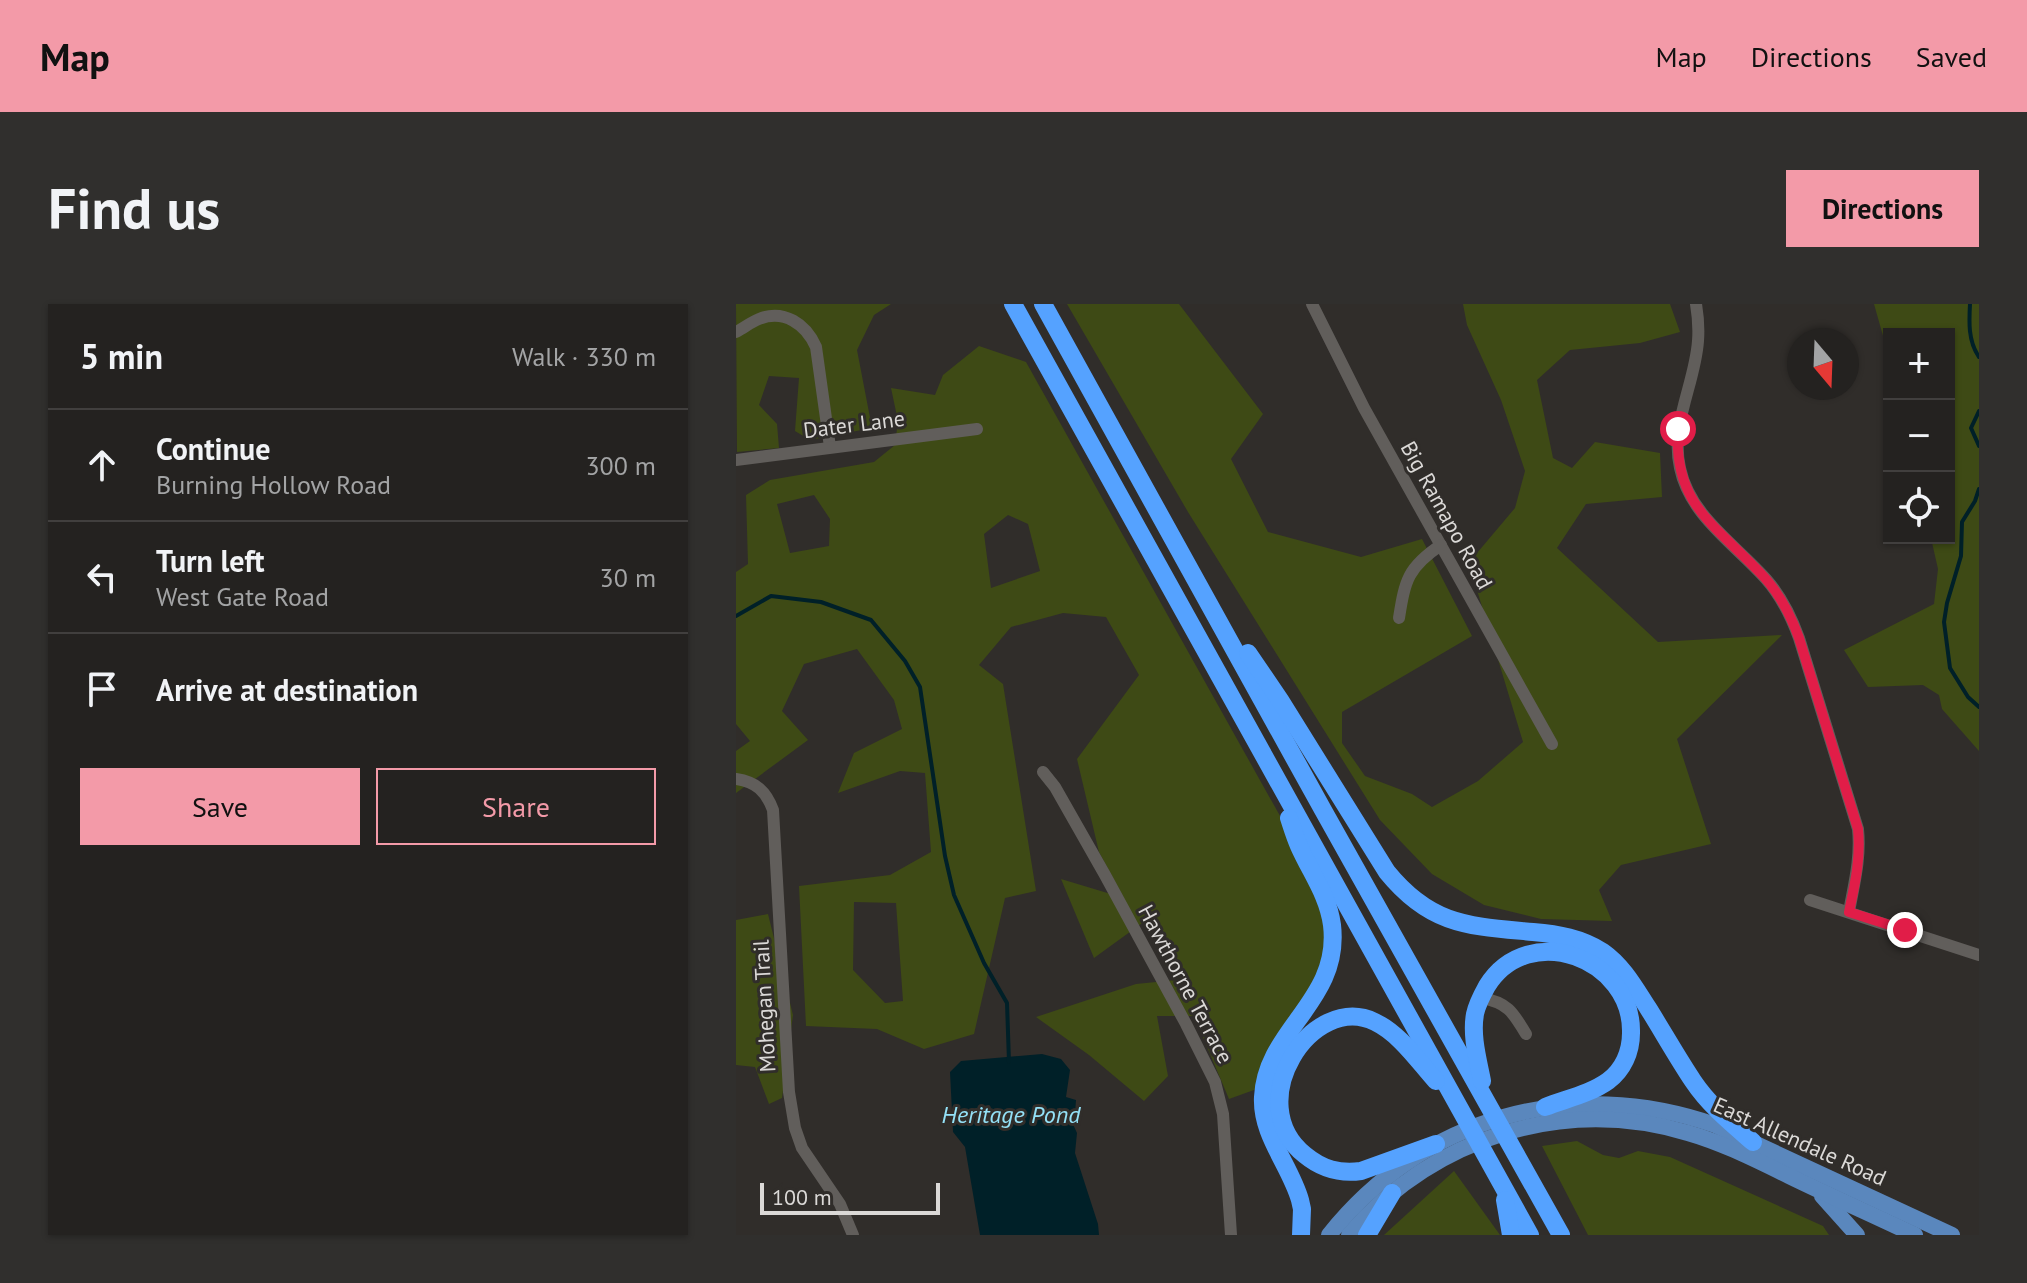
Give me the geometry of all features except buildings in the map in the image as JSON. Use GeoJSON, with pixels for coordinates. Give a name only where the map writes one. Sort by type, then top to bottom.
{"type":"FeatureCollection","features":[{"type":"Feature","properties":{"kind":"highway"},"geometry":{"type":"LineString","coordinates":[[1013,304],[1530,1235]]}},
{"type":"Feature","properties":{"kind":"highway"},"geometry":{"type":"LineString","coordinates":[[1043,304],[1560,1232]]}},
{"type":"Feature","properties":{"kind":"highway"},"geometry":{"type":"LineString","coordinates":[[1182,556],[1280,700],[1387,872],[1403,890],[1423,906],[1454,921],[1475,927],[1562,935],[1603,952],[1628,977],[1701,1092],[1753,1142]]}},
{"type":"Feature","properties":{"kind":"highway"},"geometry":{"type":"LineString","coordinates":[[1270,766],[1299,846],[1323,891],[1333,933],[1332,955],[1325,978],[1274,1056],[1266,1076],[1263,1099],[1269,1132],[1298,1191],[1302,1209],[1301,1235]]}},
{"type":"Feature","properties":{"kind":"highway"},"geometry":{"type":"LineString","coordinates":[[1486,1100],[1474,1032],[1475,1014],[1481,998],[1491,980],[1505,966],[1532,954],[1552,951],[1589,963],[1613,983],[1623,999],[1631,1032],[1629,1052],[1621,1068],[1608,1081],[1545,1107]]}},
{"type":"Feature","properties":{"kind":"highway"},"geometry":{"type":"LineString","coordinates":[[1436,1144],[1361,1171],[1339,1172],[1319,1165],[1299,1151],[1282,1122],[1279,1110],[1281,1085],[1290,1059],[1305,1039],[1325,1025],[1346,1018],[1368,1019],[1395,1036],[1460,1110]]}},
{"type":"Feature","properties":{"kind":"highway"},"geometry":{"type":"LineString","coordinates":[[1502,1185],[1511,1235]]}},
{"type":"Feature","properties":{"kind":"highway"},"geometry":{"type":"LineString","coordinates":[[1367,1235],[1392,1193]]}},
{"type":"Feature","properties":{"kind":"main road","name":"East Allendale Road"},"geometry":{"type":"LineString","coordinates":[[1329,1235],[1366,1194],[1401,1165],[1436,1144],[1491,1120],[1545,1107],[1608,1104],[1652,1108],[1694,1118],[1753,1142],[1952,1235]]}},
{"type":"Feature","properties":{"kind":"main road","name":"East Allendale Road"},"geometry":{"type":"LineString","coordinates":[[1349,1235],[1392,1193],[1444,1157],[1499,1134],[1547,1123],[1607,1119],[1660,1126],[1709,1140],[1915,1235]]}},
{"type":"Feature","properties":{"kind":"main road"},"geometry":{"type":"LineString","coordinates":[[1816,1189],[1857,1235]]}},
{"type":"Feature","properties":{"kind":"street","name":"Big Ramapo Road"},"geometry":{"type":"LineString","coordinates":[[1312,304],[1364,408],[1552,744]]}},
{"type":"Feature","properties":{"kind":"street"},"geometry":{"type":"LineString","coordinates":[[1696,304],[1698,341],[1678,429],[1679,466],[1690,498],[1767,580],[1786,607],[1799,638],[1858,829],[1859,863],[1849,912]]}},
{"type":"Feature","properties":{"kind":"street"},"geometry":{"type":"LineString","coordinates":[[736,332],[762,317],[773,316],[796,321],[812,336],[830,447]]}},
{"type":"Feature","properties":{"kind":"street","name":"Dater Lane"},"geometry":{"type":"LineString","coordinates":[[736,460],[977,429]]}},
{"type":"Feature","properties":{"kind":"street"},"geometry":{"type":"LineString","coordinates":[[1399,618],[1403,590],[1414,567],[1441,545]]}},
{"type":"Feature","properties":{"kind":"street","name":"Hawthorne Terrace"},"geometry":{"type":"LineString","coordinates":[[1043,772],[1055,787],[1105,875],[1215,1082],[1223,1114],[1231,1235]]}},
{"type":"Feature","properties":{"kind":"street","name":"Mohegan Trail"},"geometry":{"type":"LineString","coordinates":[[736,779],[747,781],[763,791],[773,810],[789,1092],[795,1128],[802,1148],[840,1204],[853,1235]]}},
{"type":"Feature","properties":{"kind":"street"},"geometry":{"type":"LineString","coordinates":[[1810,900],[1979,955]]}},
{"type":"Feature","properties":{"kind":"street"},"geometry":{"type":"LineString","coordinates":[[1481,998],[1500,1002],[1517,1019],[1526,1034]]}},
{"type":"Feature","properties":{"kind":"green space"},"geometry":{"type":"Polygon","coordinates":[[[736,304],[891,304],[874,315],[857,350],[872,428],[810,440],[795,431],[799,378],[769,376],[759,405],[777,424],[779,448],[737,452],[736,304]]]}},
{"type":"Feature","properties":{"kind":"green space"},"geometry":{"type":"Polygon","coordinates":[[[1067,304],[1179,304],[1263,414],[1231,459],[1268,532],[1361,557],[1422,539],[1472,636],[1342,712],[1342,743],[1365,776],[1412,794],[1432,807],[1478,781],[1523,742],[1470,567],[1477,553],[1515,508],[1525,471],[1501,400],[1467,325],[1463,304],[1670,304],[1680,332],[1640,343],[1570,350],[1537,380],[1553,458],[1572,468],[1595,442],[1660,453],[1662,497],[1586,504],[1557,548],[1658,642],[1782,635],[1677,739],[1711,844],[1621,865],[1599,890],[1612,921],[1541,919],[1484,905],[1432,874],[1380,820],[1188,512],[1067,304]]]}},
{"type":"Feature","properties":{"kind":"green space"},"geometry":{"type":"Polygon","coordinates":[[[1874,304],[1979,304],[1979,751],[1942,709],[1939,695],[1923,685],[1868,687],[1844,650],[1934,604],[1938,569],[1932,544],[1955,544],[1955,328],[1883,328],[1883,336],[1874,304]]]}},
{"type":"Feature","properties":{"kind":"green space"},"geometry":{"type":"Polygon","coordinates":[[[979,346],[1026,362],[1308,866],[1335,951],[1265,1086],[1229,1099],[1194,1016],[1157,1016],[1168,1076],[1144,1101],[1089,1055],[1036,1017],[1136,984],[1176,980],[1145,921],[1094,958],[1061,879],[1124,898],[1099,852],[1077,759],[1139,675],[1106,617],[1063,613],[1011,627],[979,665],[1003,684],[1036,891],[1005,898],[974,1034],[924,1049],[877,1029],[806,1026],[799,886],[890,875],[931,852],[925,773],[900,771],[838,793],[854,753],[902,729],[894,700],[857,649],[804,664],[782,711],[808,740],[736,793],[736,751],[750,741],[736,724],[736,572],[748,564],[746,495],[770,480],[874,462],[895,445],[898,421],[891,388],[935,395],[943,375],[979,346]],[[814,495],[777,504],[790,553],[829,546],[830,519],[814,495]],[[1008,515],[984,534],[991,588],[1040,571],[1028,524],[1008,515]],[[854,902],[853,970],[885,1003],[903,1001],[896,903],[854,902]]]}},
{"type":"Feature","properties":{"kind":"green space"},"geometry":{"type":"Polygon","coordinates":[[[768,914],[793,1015],[782,1098],[769,1104],[755,1067],[736,1065],[736,920],[768,914]]]}},
{"type":"Feature","properties":{"kind":"green space"},"geometry":{"type":"Polygon","coordinates":[[[1577,1141],[1603,1155],[1619,1158],[1638,1151],[1670,1157],[1823,1226],[1829,1235],[1588,1235],[1542,1146],[1577,1141]]]}},
{"type":"Feature","properties":{"kind":"green space"},"geometry":{"type":"Polygon","coordinates":[[[1454,1171],[1500,1235],[1384,1235],[1454,1171]]]}},
{"type":"Feature","properties":{"kind":"water","name":"Heritage Pond"},"geometry":{"type":"Polygon","coordinates":[[[1042,1054],[1061,1059],[1070,1070],[1066,1097],[1076,1100],[1075,1114],[1071,1120],[1077,1133],[1075,1153],[1099,1235],[980,1235],[965,1147],[953,1132],[950,1072],[961,1061],[1042,1054]]]}},
{"type":"Feature","properties":{"kind":"waterway"},"geometry":{"type":"LineString","coordinates":[[1970,304],[1971,338],[1979,357]]}},
{"type":"Feature","properties":{"kind":"waterway"},"geometry":{"type":"LineString","coordinates":[[1979,411],[1971,428],[1979,446]]}},
{"type":"Feature","properties":{"kind":"waterway"},"geometry":{"type":"LineString","coordinates":[[1979,489],[1962,522],[1961,556],[1944,622],[1950,668],[1968,697],[1979,707]]}},
{"type":"Feature","properties":{"kind":"waterway"},"geometry":{"type":"LineString","coordinates":[[736,616],[771,596],[821,602],[871,620],[905,661],[920,687],[945,856],[954,895],[984,963],[1007,1003],[1009,1062]]}},
{"type":"Feature","properties":{"kind":"route"},"geometry":{"type":"LineString","coordinates":[[1678,429],[1679,466],[1690,498],[1767,580],[1791,617],[1799,638],[1858,829],[1859,863],[1849,912],[1905,930]]}}]}
